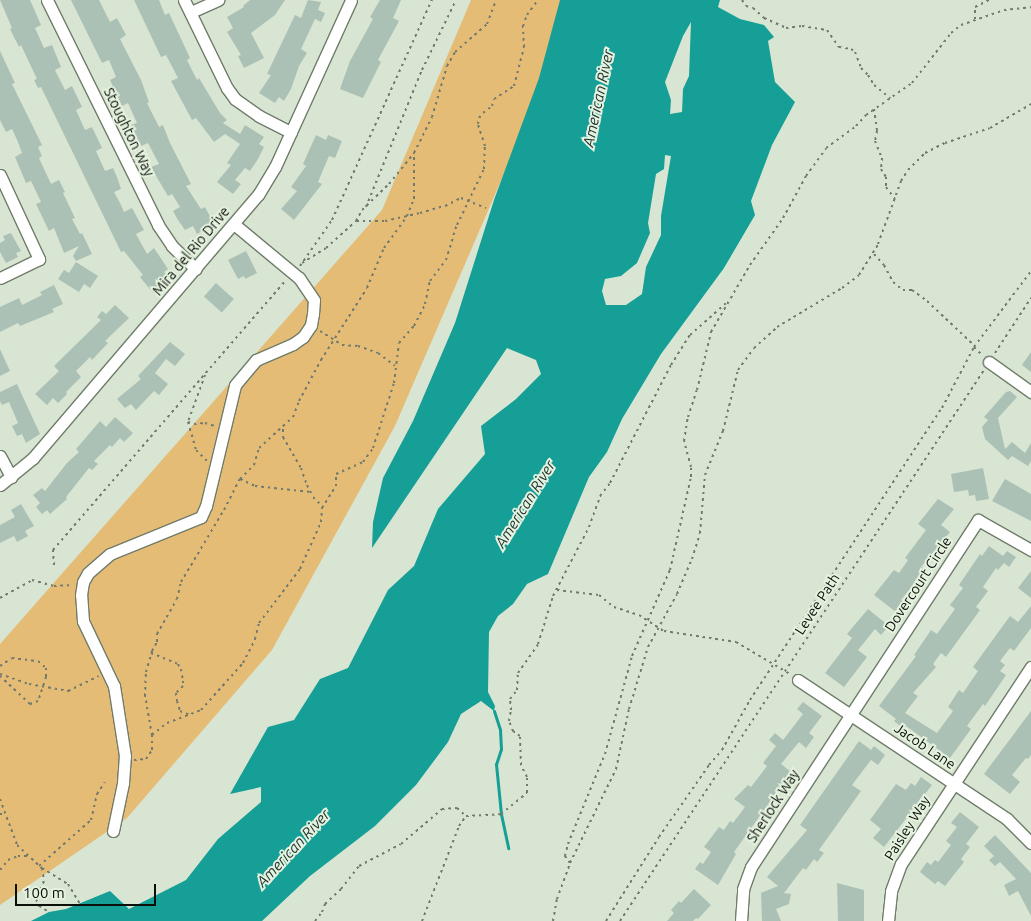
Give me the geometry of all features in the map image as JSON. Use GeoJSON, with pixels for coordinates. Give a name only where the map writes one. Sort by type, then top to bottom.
{"type":"FeatureCollection","features":[{"type":"Feature","properties":{"kind":"street","name":"Stoughton Way"},"geometry":{"type":"LineString","coordinates":[[47,0],[158,225],[172,246],[196,269]]}},
{"type":"Feature","properties":{"kind":"street"},"geometry":{"type":"LineString","coordinates":[[184,0],[219,75],[235,98],[259,116],[292,132]]}},
{"type":"Feature","properties":{"kind":"street"},"geometry":{"type":"LineString","coordinates":[[191,12],[218,0]]}},
{"type":"Feature","properties":{"kind":"street","name":"Mira del Rio Drive"},"geometry":{"type":"LineString","coordinates":[[0,485],[11,478],[33,458],[196,269],[269,179],[352,0]]}},
{"type":"Feature","properties":{"kind":"street"},"geometry":{"type":"LineString","coordinates":[[0,175],[40,259],[0,278]]}},
{"type":"Feature","properties":{"kind":"street"},"geometry":{"type":"LineString","coordinates":[[113,831],[124,762],[114,686],[83,621],[82,585],[88,573],[110,554],[201,517],[206,506],[235,385],[256,360],[293,344],[303,337],[310,325],[314,300],[304,284],[234,224]]}},
{"type":"Feature","properties":{"kind":"street"},"geometry":{"type":"LineString","coordinates":[[989,362],[1031,392]]}},
{"type":"Feature","properties":{"kind":"street"},"geometry":{"type":"LineString","coordinates":[[0,456],[11,478]]}},
{"type":"Feature","properties":{"kind":"street","name":"Dovercourt Circle"},"geometry":{"type":"LineString","coordinates":[[850,714],[978,520],[1031,550]]}},
{"type":"Feature","properties":{"kind":"street"},"geometry":{"type":"LineString","coordinates":[[954,784],[1031,667]]}},
{"type":"Feature","properties":{"kind":"street","name":"Jacob Lane"},"geometry":{"type":"LineString","coordinates":[[798,680],[1007,820],[1031,843]]}},
{"type":"Feature","properties":{"kind":"street","name":"Sherlock Way"},"geometry":{"type":"LineString","coordinates":[[740,920],[743,889],[751,867],[850,714]]}},
{"type":"Feature","properties":{"kind":"street","name":"Paisley Way"},"geometry":{"type":"LineString","coordinates":[[888,921],[891,891],[901,864],[954,784]]}},
{"type":"Feature","properties":{"kind":"path"},"geometry":{"type":"LineString","coordinates":[[54,565],[54,550],[205,372],[301,264],[332,220],[432,0]]}},
{"type":"Feature","properties":{"kind":"path"},"geometry":{"type":"LineString","coordinates":[[301,264],[326,248],[356,221],[366,206],[422,70],[456,0]]}},
{"type":"Feature","properties":{"kind":"path"},"geometry":{"type":"LineString","coordinates":[[366,206],[389,184],[414,153],[432,117],[447,66],[455,52],[487,24],[496,0]]}},
{"type":"Feature","properties":{"kind":"path"},"geometry":{"type":"LineString","coordinates":[[152,735],[167,723],[201,710],[243,663],[255,639],[259,623],[300,569],[304,556],[318,531],[323,507],[336,486],[336,474],[363,462],[373,448],[394,383],[399,343],[414,326],[425,304],[430,281],[446,260],[457,225],[484,169],[484,141],[478,124],[479,118],[482,112],[492,106],[494,99],[514,86],[524,47],[523,26],[538,0]]}},
{"type":"Feature","properties":{"kind":"path"},"geometry":{"type":"LineString","coordinates":[[742,0],[746,6],[753,8],[764,18],[786,28],[802,26],[827,30],[839,47],[851,48],[855,52],[861,68],[868,74],[874,85],[890,98]]}},
{"type":"Feature","properties":{"kind":"path"},"geometry":{"type":"LineString","coordinates":[[975,19],[975,7],[989,0]]}},
{"type":"Feature","properties":{"kind":"path"},"geometry":{"type":"LineString","coordinates":[[570,863],[565,856],[568,844],[603,760],[632,656],[670,570],[691,477],[691,467],[684,441],[688,417],[697,390],[711,332],[762,246],[783,218],[806,176],[826,148],[874,109],[912,83],[951,33],[961,25],[1004,10],[1031,7]]}},
{"type":"Feature","properties":{"kind":"path"},"geometry":{"type":"LineString","coordinates":[[553,921],[557,899],[570,863],[616,769],[638,675],[658,628],[677,594],[696,547],[700,533],[705,475],[724,432],[738,370],[762,339],[777,327],[852,282],[874,254],[908,170],[925,153],[945,143],[990,128],[1031,104]]}},
{"type":"Feature","properties":{"kind":"path"},"geometry":{"type":"LineString","coordinates":[[874,109],[877,130],[875,141],[882,158],[881,168],[886,177],[886,187],[895,199]]}},
{"type":"Feature","properties":{"kind":"path"},"geometry":{"type":"LineString","coordinates":[[124,762],[144,760],[152,750],[152,735],[145,696],[146,672],[151,653],[157,642],[157,634],[177,599],[180,582],[224,510],[240,479],[254,465],[262,443],[293,417],[302,395],[333,340],[367,288],[384,248],[407,216],[414,199],[414,153]]}},
{"type":"Feature","properties":{"kind":"path"},"geometry":{"type":"LineString","coordinates":[[356,221],[385,221],[445,206],[458,198],[470,200],[486,208]]}},
{"type":"Feature","properties":{"kind":"path"},"geometry":{"type":"LineString","coordinates":[[874,254],[884,265],[893,282],[903,290],[912,290],[927,300],[975,346]]}},
{"type":"Feature","properties":{"kind":"path"},"geometry":{"type":"LineString","coordinates":[[606,921],[659,837],[709,765],[722,750],[745,708],[942,408],[975,346],[1031,271]]}},
{"type":"Feature","properties":{"kind":"path","name":"Levee Path"},"geometry":{"type":"LineString","coordinates":[[620,921],[1031,298]]}},
{"type":"Feature","properties":{"kind":"path"},"geometry":{"type":"LineString","coordinates":[[315,921],[325,904],[341,889],[359,866],[401,844],[442,809],[457,808],[466,816],[501,814],[527,793],[527,777],[521,765],[520,736],[513,732],[509,721],[510,699],[517,690],[517,676],[520,668],[538,644],[541,631],[546,624],[549,604],[589,527],[600,496],[610,483],[642,418],[690,335],[717,309],[728,302]]}},
{"type":"Feature","properties":{"kind":"path"},"geometry":{"type":"LineString","coordinates":[[310,325],[333,340],[347,346],[358,346],[378,353],[395,366]]}},
{"type":"Feature","properties":{"kind":"path"},"geometry":{"type":"LineString","coordinates":[[205,372],[201,389],[188,422],[196,450],[204,459],[216,465]]}},
{"type":"Feature","properties":{"kind":"path"},"geometry":{"type":"LineString","coordinates":[[188,422],[194,424],[205,423],[225,430]]}},
{"type":"Feature","properties":{"kind":"path"},"geometry":{"type":"LineString","coordinates":[[282,428],[283,437],[301,468],[311,492],[323,507]]}},
{"type":"Feature","properties":{"kind":"path"},"geometry":{"type":"LineString","coordinates":[[240,479],[255,486],[311,492]]}},
{"type":"Feature","properties":{"kind":"path"},"geometry":{"type":"LineString","coordinates":[[0,598],[32,580],[54,586],[82,585]]}},
{"type":"Feature","properties":{"kind":"path"},"geometry":{"type":"LineString","coordinates":[[556,590],[599,595],[614,607],[649,620],[664,631],[736,642],[798,680]]}},
{"type":"Feature","properties":{"kind":"path"},"geometry":{"type":"LineString","coordinates":[[151,653],[178,664],[183,681],[182,686],[176,693],[177,701],[180,711],[190,715]]}},
{"type":"Feature","properties":{"kind":"path"},"geometry":{"type":"LineString","coordinates":[[0,666],[12,658],[40,662],[46,668],[44,686],[38,701],[30,704],[0,675]]}},
{"type":"Feature","properties":{"kind":"path"},"geometry":{"type":"LineString","coordinates":[[0,675],[51,689],[68,691],[107,670]]}},
{"type":"Feature","properties":{"kind":"path"},"geometry":{"type":"LineString","coordinates":[[39,866],[91,820],[97,794],[105,782]]}},
{"type":"Feature","properties":{"kind":"path"},"geometry":{"type":"LineString","coordinates":[[0,800],[20,849],[39,866],[68,884],[80,904]]}},
{"type":"Feature","properties":{"kind":"path"},"geometry":{"type":"LineString","coordinates":[[0,814],[5,814]]}},
{"type":"Feature","properties":{"kind":"path"},"geometry":{"type":"LineString","coordinates":[[422,921],[459,826],[466,816]]}},
{"type":"Feature","properties":{"kind":"path"},"geometry":{"type":"LineString","coordinates":[[18,856],[20,849]]}},
{"type":"Feature","properties":{"kind":"path"},"geometry":{"type":"LineString","coordinates":[[0,870],[8,860],[18,856],[27,856]]}},
{"type":"Feature","properties":{"kind":"path"},"geometry":{"type":"LineString","coordinates":[[42,868],[44,881],[36,899],[39,906],[49,912]]}},
{"type":"Feature","properties":{"kind":"shaded area"},"geometry":{"type":"Polygon","coordinates":[[[471,0],[579,0],[395,426],[272,650],[127,818],[0,905],[0,644],[382,210],[471,0]]]}},
{"type":"Feature","properties":{"kind":"water","name":"American River"},"geometry":{"type":"Polygon","coordinates":[[[560,0],[720,0],[718,7],[740,19],[764,25],[774,37],[768,41],[775,82],[795,102],[772,145],[751,201],[755,215],[724,268],[661,354],[622,419],[607,452],[589,477],[548,574],[527,584],[513,604],[498,616],[489,632],[488,692],[495,706],[494,711],[481,701],[461,714],[448,742],[416,785],[375,826],[310,876],[262,921],[31,921],[49,912],[66,909],[110,891],[129,909],[186,880],[218,839],[261,802],[261,787],[230,794],[268,727],[294,720],[320,679],[348,668],[388,590],[414,566],[438,509],[485,454],[481,426],[516,399],[541,374],[536,360],[507,348],[372,548],[373,522],[383,478],[413,421],[455,323],[494,200],[539,78],[560,0]],[[691,22],[683,36],[665,82],[671,100],[670,114],[682,112],[683,89],[689,76],[691,22]],[[665,155],[664,169],[656,174],[648,223],[650,233],[637,263],[621,276],[605,279],[602,291],[606,305],[626,305],[642,294],[646,267],[661,235],[661,216],[671,156],[665,155]]]}},
{"type":"Feature","properties":{"kind":"building"},"geometry":{"type":"Polygon","coordinates":[[[0,0],[30,0],[41,25],[35,28],[44,48],[52,45],[61,67],[55,70],[65,90],[72,86],[82,107],[76,110],[85,130],[92,127],[102,148],[96,151],[105,171],[113,168],[117,177],[121,189],[114,192],[124,212],[132,208],[144,230],[136,234],[147,254],[154,248],[168,269],[164,272],[170,279],[153,293],[140,277],[143,275],[124,251],[121,252],[41,87],[38,88],[34,80],[37,79],[21,45],[19,47],[10,29],[12,28],[0,0]]]}},
{"type":"Feature","properties":{"kind":"building"},"geometry":{"type":"Polygon","coordinates":[[[71,0],[99,0],[110,22],[117,18],[126,35],[120,39],[141,80],[149,102],[147,103],[159,127],[163,125],[191,184],[186,186],[201,209],[205,207],[214,224],[197,234],[193,226],[185,230],[173,211],[180,207],[172,194],[168,196],[151,167],[159,164],[148,143],[141,146],[131,125],[137,123],[128,103],[122,106],[110,80],[116,77],[109,60],[102,63],[71,0]]]}},
{"type":"Feature","properties":{"kind":"building"},"geometry":{"type":"Polygon","coordinates":[[[134,0],[159,0],[165,15],[169,13],[190,58],[187,60],[197,80],[199,78],[220,113],[227,120],[223,123],[240,134],[245,125],[264,137],[259,144],[264,147],[258,159],[250,171],[245,168],[235,180],[241,184],[233,194],[217,182],[231,165],[227,163],[240,144],[225,134],[214,142],[196,118],[192,120],[171,81],[178,78],[166,55],[161,57],[134,0]]]}},
{"type":"Feature","properties":{"kind":"building"},"geometry":{"type":"Polygon","coordinates":[[[250,0],[285,0],[275,15],[251,33],[264,58],[244,68],[238,56],[241,55],[227,32],[233,28],[227,17],[244,7],[250,0]]]}},
{"type":"Feature","properties":{"kind":"building"},"geometry":{"type":"Polygon","coordinates":[[[308,0],[321,2],[318,10],[325,13],[321,22],[315,19],[301,49],[307,53],[299,66],[291,89],[284,101],[279,97],[275,103],[259,93],[271,75],[267,74],[295,15],[301,18],[308,0]]]}},
{"type":"Feature","properties":{"kind":"building"},"geometry":{"type":"Polygon","coordinates":[[[380,0],[401,0],[393,18],[399,21],[378,60],[381,62],[363,98],[340,89],[350,61],[373,19],[370,17],[380,0]]]}},
{"type":"Feature","properties":{"kind":"building"},"geometry":{"type":"Polygon","coordinates":[[[0,51],[15,83],[12,84],[42,145],[38,147],[42,156],[39,158],[51,184],[59,180],[75,218],[72,219],[80,234],[82,233],[92,254],[76,261],[73,256],[79,246],[64,253],[54,228],[49,231],[36,204],[41,202],[31,181],[26,183],[15,157],[22,153],[18,142],[12,129],[6,132],[0,120],[0,51]]]}},
{"type":"Feature","properties":{"kind":"building"},"geometry":{"type":"Polygon","coordinates":[[[316,135],[326,140],[328,135],[342,141],[335,158],[329,156],[318,182],[322,184],[294,220],[281,209],[297,191],[291,187],[306,166],[303,164],[316,135]]]}},
{"type":"Feature","properties":{"kind":"building"},"geometry":{"type":"Polygon","coordinates":[[[11,233],[21,251],[16,253],[18,257],[6,263],[0,252],[0,243],[5,240],[3,236],[11,233]]]}},
{"type":"Feature","properties":{"kind":"building"},"geometry":{"type":"Polygon","coordinates":[[[246,251],[257,273],[245,279],[244,276],[238,279],[228,260],[246,251]]]}},
{"type":"Feature","properties":{"kind":"building"},"geometry":{"type":"Polygon","coordinates":[[[76,262],[98,276],[90,288],[84,284],[79,292],[58,279],[64,270],[69,273],[76,262]]]}},
{"type":"Feature","properties":{"kind":"building"},"geometry":{"type":"Polygon","coordinates":[[[216,283],[234,299],[222,312],[204,296],[216,283]]]}},
{"type":"Feature","properties":{"kind":"building"},"geometry":{"type":"Polygon","coordinates":[[[54,285],[63,304],[52,309],[54,312],[20,326],[18,323],[0,332],[0,307],[19,298],[22,305],[42,295],[40,292],[54,285]]]}},
{"type":"Feature","properties":{"kind":"building"},"geometry":{"type":"Polygon","coordinates":[[[115,305],[129,318],[105,341],[108,343],[92,360],[90,357],[76,371],[81,377],[66,392],[67,394],[58,403],[53,398],[47,405],[35,394],[59,371],[54,366],[101,320],[97,317],[102,311],[106,314],[115,305]]]}},
{"type":"Feature","properties":{"kind":"building"},"geometry":{"type":"Polygon","coordinates":[[[170,342],[185,354],[175,366],[166,359],[155,373],[168,384],[159,395],[154,391],[136,410],[131,404],[125,408],[117,399],[141,379],[138,376],[170,342]]]}},
{"type":"Feature","properties":{"kind":"building"},"geometry":{"type":"Polygon","coordinates":[[[0,349],[10,371],[0,376],[0,349]]]}},
{"type":"Feature","properties":{"kind":"building"},"geometry":{"type":"Polygon","coordinates":[[[1031,352],[1031,372],[1022,365],[1031,352]]]}},
{"type":"Feature","properties":{"kind":"building"},"geometry":{"type":"Polygon","coordinates":[[[17,384],[40,434],[26,443],[22,434],[17,436],[12,426],[18,423],[9,402],[2,405],[0,401],[0,392],[17,384]]]}},
{"type":"Feature","properties":{"kind":"building"},"geometry":{"type":"Polygon","coordinates":[[[1010,391],[1017,397],[998,418],[1005,449],[1012,442],[1025,453],[1031,443],[1031,461],[1028,466],[1012,456],[1008,460],[985,439],[982,427],[988,420],[984,417],[1006,392],[1010,391]]]}},
{"type":"Feature","properties":{"kind":"building"},"geometry":{"type":"Polygon","coordinates":[[[115,417],[133,433],[124,442],[120,438],[112,447],[110,445],[94,461],[98,464],[92,470],[89,468],[66,497],[67,499],[50,514],[47,510],[42,514],[36,507],[40,503],[33,495],[42,488],[45,491],[67,463],[79,452],[76,449],[100,421],[106,427],[115,417]]]}},
{"type":"Feature","properties":{"kind":"building"},"geometry":{"type":"Polygon","coordinates":[[[983,468],[989,499],[976,501],[975,495],[969,496],[968,490],[954,492],[951,474],[983,468]]]}},
{"type":"Feature","properties":{"kind":"building"},"geometry":{"type":"Polygon","coordinates":[[[1005,479],[1031,494],[1031,521],[992,501],[1005,479]]]}},
{"type":"Feature","properties":{"kind":"building"},"geometry":{"type":"Polygon","coordinates":[[[938,499],[954,509],[941,525],[950,532],[921,567],[925,570],[901,600],[904,602],[896,612],[874,595],[894,570],[899,573],[908,560],[905,558],[926,530],[918,524],[938,499]]]}},
{"type":"Feature","properties":{"kind":"building"},"geometry":{"type":"Polygon","coordinates":[[[21,504],[34,526],[25,531],[28,536],[17,542],[14,536],[0,543],[0,525],[15,517],[11,510],[21,504]]]}},
{"type":"Feature","properties":{"kind":"building"},"geometry":{"type":"Polygon","coordinates":[[[989,546],[1003,556],[1007,551],[1016,557],[1009,567],[1004,563],[998,570],[996,568],[983,587],[988,591],[976,607],[980,610],[946,657],[941,653],[933,664],[936,667],[913,693],[918,696],[905,713],[937,733],[953,711],[948,707],[959,690],[963,693],[978,671],[973,667],[1010,616],[1018,622],[1031,606],[1031,628],[1014,651],[1010,648],[1000,661],[1005,665],[1000,671],[1006,675],[985,706],[983,704],[967,726],[971,729],[950,758],[906,726],[904,729],[894,721],[896,719],[879,706],[916,656],[914,655],[931,630],[937,634],[955,609],[950,605],[963,588],[959,585],[980,554],[982,556],[989,546]]]}},
{"type":"Feature","properties":{"kind":"building"},"geometry":{"type":"Polygon","coordinates":[[[1031,571],[1031,598],[1018,588],[1031,571]]]}},
{"type":"Feature","properties":{"kind":"building"},"geometry":{"type":"Polygon","coordinates":[[[868,609],[889,626],[881,635],[875,629],[858,650],[867,657],[844,687],[825,673],[852,638],[847,634],[868,609]]]}},
{"type":"Feature","properties":{"kind":"building"},"geometry":{"type":"Polygon","coordinates":[[[803,702],[822,716],[809,733],[814,737],[806,748],[799,742],[781,764],[791,772],[734,852],[736,854],[718,885],[695,869],[700,862],[703,864],[711,852],[704,847],[719,827],[724,830],[730,821],[733,823],[745,807],[734,799],[748,785],[751,787],[767,766],[763,763],[776,746],[769,740],[775,733],[783,740],[803,714],[797,709],[803,702]]]}},
{"type":"Feature","properties":{"kind":"building"},"geometry":{"type":"Polygon","coordinates":[[[1031,711],[1031,755],[1028,759],[1026,758],[1012,775],[1020,782],[1010,794],[984,774],[1031,711]]]}},
{"type":"Feature","properties":{"kind":"building"},"geometry":{"type":"Polygon","coordinates":[[[859,741],[871,750],[874,746],[885,755],[878,765],[871,760],[852,785],[861,791],[819,850],[824,853],[817,862],[814,859],[806,870],[803,868],[784,893],[791,894],[789,904],[776,909],[781,921],[762,921],[761,893],[778,886],[767,877],[807,830],[800,825],[859,741]]]}},
{"type":"Feature","properties":{"kind":"building"},"geometry":{"type":"Polygon","coordinates":[[[921,777],[932,785],[884,847],[873,838],[881,829],[870,820],[896,784],[906,790],[911,783],[915,786],[921,777]]]}},
{"type":"Feature","properties":{"kind":"building"},"geometry":{"type":"Polygon","coordinates":[[[960,812],[979,827],[966,844],[970,847],[961,859],[964,862],[945,886],[938,881],[935,884],[920,872],[927,862],[931,865],[935,860],[938,862],[951,845],[946,841],[957,827],[951,823],[960,812]]]}},
{"type":"Feature","properties":{"kind":"building"},"geometry":{"type":"Polygon","coordinates":[[[995,835],[1031,873],[1031,916],[1018,891],[1009,896],[1004,885],[1016,879],[1000,862],[995,866],[989,860],[994,856],[984,846],[995,835]]]}},
{"type":"Feature","properties":{"kind":"building"},"geometry":{"type":"Polygon","coordinates":[[[837,883],[864,890],[864,921],[838,921],[837,883]]]}},
{"type":"Feature","properties":{"kind":"building"},"geometry":{"type":"Polygon","coordinates":[[[694,889],[711,905],[698,919],[696,918],[693,921],[667,921],[674,913],[671,910],[679,901],[681,903],[694,889]]]}},
{"type":"Feature","properties":{"kind":"waterway"},"geometry":{"type":"LineString","coordinates":[[494,711],[500,730],[501,749],[496,764],[501,814],[508,848]]}}]}
